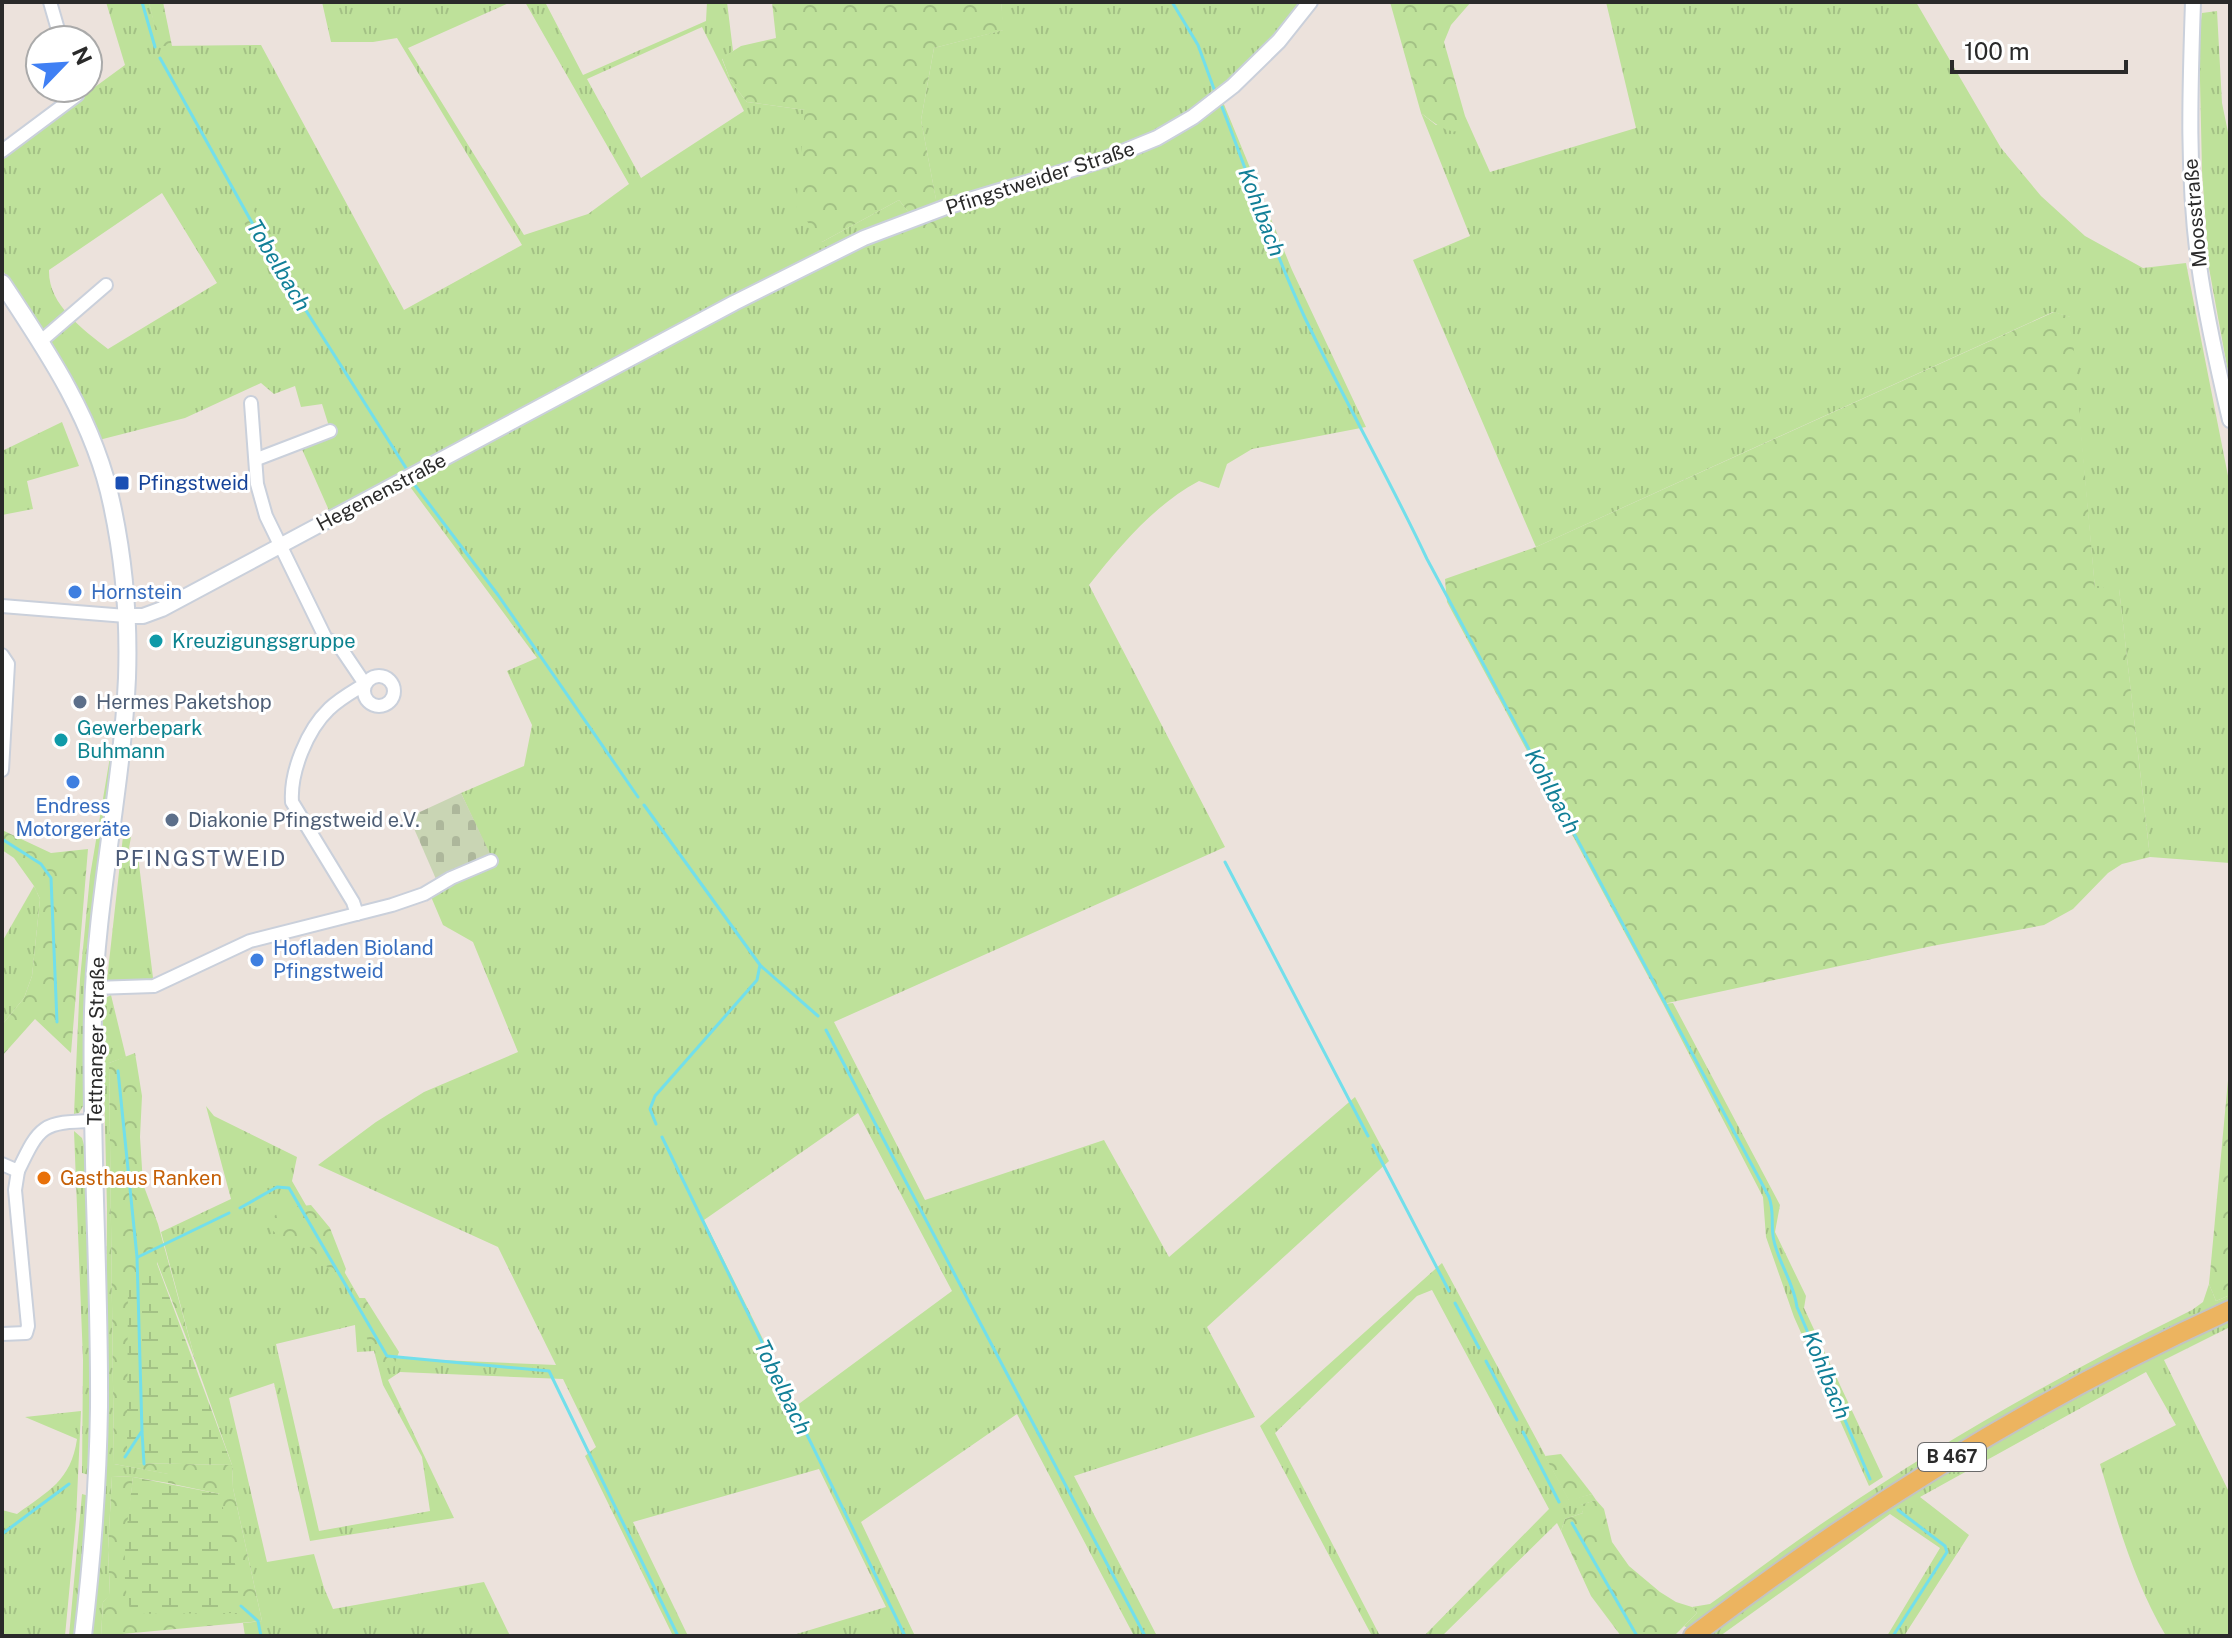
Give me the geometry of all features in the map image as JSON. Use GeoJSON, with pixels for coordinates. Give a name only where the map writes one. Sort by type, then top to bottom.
{"type":"FeatureCollection","features":[{"type":"Feature","properties":{"kind":"main road","name":"Tettnanger Straße"},"geometry":{"type":"LineString","coordinates":[[2,283],[41,341],[83,417],[105,478],[120,546],[126,616],[124,709],[94,988],[98,1466],[83,1636]]}},
{"type":"Feature","properties":{"kind":"main road","name":"B 467"},"geometry":{"type":"LineString","coordinates":[[1693,1636],[1839,1529],[1965,1448],[2106,1370],[2230,1310]]}},
{"type":"Feature","properties":{"kind":"street"},"geometry":{"type":"LineString","coordinates":[[50,2],[56,24]]}},
{"type":"Feature","properties":{"kind":"street","name":"Pfingstweider Straße"},"geometry":{"type":"LineString","coordinates":[[482,438],[734,303],[864,238],[946,207],[1103,160],[1157,138],[1193,117],[1233,86],[1279,41],[1310,2]]}},
{"type":"Feature","properties":{"kind":"street","name":"Moosstraße"},"geometry":{"type":"LineString","coordinates":[[2193,2],[2190,129],[2194,222],[2208,323],[2230,420]]}},
{"type":"Feature","properties":{"kind":"street"},"geometry":{"type":"LineString","coordinates":[[2,150],[60,104]]}},
{"type":"Feature","properties":{"kind":"street"},"geometry":{"type":"LineString","coordinates":[[41,341],[106,285]]}},
{"type":"Feature","properties":{"kind":"street"},"geometry":{"type":"LineString","coordinates":[[251,403],[257,484],[266,516],[326,639],[338,644],[365,684],[339,700],[322,717],[300,759],[291,791],[292,802],[353,902],[357,914]]}},
{"type":"Feature","properties":{"kind":"street"},"geometry":{"type":"LineString","coordinates":[[257,459],[330,431]]}},
{"type":"Feature","properties":{"kind":"street","name":"Hegenenstraße"},"geometry":{"type":"LineString","coordinates":[[126,616],[143,616],[162,609],[482,438]]}},
{"type":"Feature","properties":{"kind":"street"},"geometry":{"type":"LineString","coordinates":[[2,606],[126,616]]}},
{"type":"Feature","properties":{"kind":"street"},"geometry":{"type":"LineString","coordinates":[[2,655],[8,664],[2,770]]}},
{"type":"Feature","properties":{"kind":"street"},"geometry":{"type":"LineString","coordinates":[[94,988],[154,986],[264,936],[424,894],[451,878],[491,861]]}},
{"type":"Feature","properties":{"kind":"street"},"geometry":{"type":"LineString","coordinates":[[2,1334],[26,1333],[28,1326],[15,1190],[18,1171],[39,1131],[58,1124],[94,1121]]}},
{"type":"Feature","properties":{"kind":"street"},"geometry":{"type":"LineString","coordinates":[[2,1164],[18,1171]]}},
{"type":"Feature","properties":{"kind":"green space"},"geometry":{"type":"Polygon","coordinates":[[[106,2],[149,2],[160,46],[261,45],[404,310],[522,245],[397,38],[373,42],[331,42],[322,2],[511,2],[408,48],[524,235],[588,214],[629,184],[525,2],[545,2],[583,75],[706,21],[707,2],[727,2],[733,51],[722,59],[731,82],[747,102],[805,110],[822,242],[899,200],[910,214],[331,515],[301,447],[332,436],[322,404],[301,407],[295,386],[274,394],[261,383],[185,418],[99,440],[51,345],[2,269],[2,155],[72,104],[104,104],[104,80],[125,65],[106,2]],[[702,27],[587,79],[641,178],[744,111],[702,27]],[[162,193],[49,270],[50,283],[61,305],[108,349],[217,283],[162,193]]]}},
{"type":"Feature","properties":{"kind":"green space"},"geometry":{"type":"Polygon","coordinates":[[[149,2],[163,2],[172,46],[159,46],[149,2]]]}},
{"type":"Feature","properties":{"kind":"green space"},"geometry":{"type":"Polygon","coordinates":[[[772,2],[1001,2],[1004,30],[934,48],[921,120],[939,215],[938,236],[914,240],[916,222],[899,200],[822,242],[796,206],[805,110],[747,102],[731,82],[722,58],[741,46],[776,38],[772,2]]]}},
{"type":"Feature","properties":{"kind":"green space"},"geometry":{"type":"Polygon","coordinates":[[[1001,2],[1304,2],[1280,33],[1227,85],[1167,127],[1118,150],[937,205],[921,120],[934,48],[1003,30],[1001,2]]]}},
{"type":"Feature","properties":{"kind":"green space"},"geometry":{"type":"Polygon","coordinates":[[[1390,2],[1471,2],[1451,25],[1444,42],[1465,116],[1461,131],[1445,129],[1421,113],[1390,2]]]}},
{"type":"Feature","properties":{"kind":"green space"},"geometry":{"type":"Polygon","coordinates":[[[1606,2],[1916,2],[2001,148],[2041,196],[2085,236],[2143,268],[2186,263],[2230,486],[2230,863],[2150,857],[2119,589],[2095,589],[2070,317],[2053,312],[1536,547],[1413,260],[1470,236],[1421,113],[1436,125],[1465,125],[1465,116],[1490,172],[1636,128],[1606,2]]]}},
{"type":"Feature","properties":{"kind":"green space"},"geometry":{"type":"Polygon","coordinates":[[[2217,11],[2222,103],[2230,142],[2230,383],[2209,268],[2202,171],[2199,35],[2202,13],[2217,11]]]}},
{"type":"Feature","properties":{"kind":"green space"},"geometry":{"type":"Polygon","coordinates":[[[1223,102],[1292,270],[1366,427],[1252,449],[1227,464],[1219,488],[1199,481],[1167,502],[1126,541],[1089,585],[1225,847],[834,1022],[925,1200],[1104,1140],[1169,1257],[1355,1097],[1389,1161],[1207,1327],[1255,1417],[1074,1476],[1157,1636],[1134,1636],[1017,1414],[861,1522],[915,1636],[790,1636],[886,1607],[819,1469],[633,1522],[688,1636],[673,1636],[585,1456],[596,1447],[563,1379],[400,1372],[388,1380],[454,1518],[310,1541],[274,1383],[229,1398],[267,1562],[314,1554],[333,1609],[484,1582],[510,1636],[245,1636],[243,1623],[262,1621],[233,1488],[232,1465],[196,1363],[161,1232],[231,1199],[206,1106],[214,1116],[297,1157],[292,1181],[394,1358],[556,1365],[498,1247],[318,1165],[376,1122],[424,1092],[518,1052],[473,942],[443,925],[429,892],[493,862],[461,793],[524,766],[532,725],[507,671],[537,658],[408,484],[706,323],[852,249],[939,215],[1079,173],[1223,102]],[[858,1113],[704,1220],[796,1406],[952,1291],[858,1113]],[[355,1325],[276,1344],[319,1531],[430,1511],[422,1457],[383,1385],[374,1351],[357,1352],[355,1325]]]}},
{"type":"Feature","properties":{"kind":"green space"},"geometry":{"type":"Polygon","coordinates":[[[239,203],[250,204],[286,266],[284,272],[274,274],[237,211],[239,203]]]}},
{"type":"Feature","properties":{"kind":"green space"},"geometry":{"type":"Polygon","coordinates":[[[2054,312],[2071,317],[2095,588],[2119,588],[2150,857],[2122,864],[2108,873],[2073,909],[2044,925],[1663,1004],[1447,602],[1445,579],[1536,547],[2054,312]]]}},
{"type":"Feature","properties":{"kind":"green space"},"geometry":{"type":"Polygon","coordinates":[[[62,422],[79,466],[27,481],[33,509],[2,515],[2,451],[62,422]]]}},
{"type":"Feature","properties":{"kind":"green space"},"geometry":{"type":"Polygon","coordinates":[[[112,745],[86,1015],[83,1106],[79,1113],[74,1114],[80,979],[90,876],[112,745]]]}},
{"type":"Feature","properties":{"kind":"green space"},"geometry":{"type":"Polygon","coordinates":[[[461,793],[494,862],[439,886],[409,817],[461,793]]]}},
{"type":"Feature","properties":{"kind":"green space"},"geometry":{"type":"Polygon","coordinates":[[[124,827],[131,837],[128,854],[138,856],[154,986],[110,989],[107,980],[124,827]]]}},
{"type":"Feature","properties":{"kind":"green space"},"geometry":{"type":"Polygon","coordinates":[[[2,830],[51,853],[88,849],[71,1053],[35,1019],[2,1056],[2,1025],[24,998],[32,976],[40,899],[14,858],[2,850],[2,830]]]}},
{"type":"Feature","properties":{"kind":"green space"},"geometry":{"type":"Polygon","coordinates":[[[34,886],[40,899],[32,976],[24,998],[2,1025],[2,942],[34,886]]]}},
{"type":"Feature","properties":{"kind":"green space"},"geometry":{"type":"Polygon","coordinates":[[[111,995],[126,1057],[109,1063],[114,1464],[169,1474],[168,1483],[112,1476],[108,1550],[110,1595],[103,1602],[101,1636],[90,1636],[106,1347],[107,1208],[102,1000],[111,995]]]}},
{"type":"Feature","properties":{"kind":"green space"},"geometry":{"type":"Polygon","coordinates":[[[1673,1003],[1780,1205],[1775,1232],[1806,1296],[1804,1308],[1883,1477],[1869,1486],[1794,1317],[1766,1237],[1763,1197],[1663,1004],[1673,1003]]]}},
{"type":"Feature","properties":{"kind":"green space"},"geometry":{"type":"Polygon","coordinates":[[[135,1053],[142,1096],[140,1137],[143,1184],[158,1224],[196,1363],[157,1262],[135,1463],[232,1465],[233,1488],[262,1621],[101,1636],[103,1602],[110,1594],[108,1550],[112,1476],[133,1477],[126,1546],[220,1494],[168,1483],[168,1474],[114,1464],[109,1063],[135,1053]]]}},
{"type":"Feature","properties":{"kind":"green space"},"geometry":{"type":"Polygon","coordinates":[[[2230,1059],[2230,1295],[2216,1301],[2209,1284],[2230,1059]]]}},
{"type":"Feature","properties":{"kind":"green space"},"geometry":{"type":"Polygon","coordinates":[[[74,1131],[82,1138],[84,1145],[92,1369],[89,1475],[82,1473],[83,1360],[74,1131]]]}},
{"type":"Feature","properties":{"kind":"green space"},"geometry":{"type":"Polygon","coordinates":[[[311,1205],[330,1228],[346,1269],[341,1283],[300,1236],[283,1240],[272,1230],[273,1217],[285,1208],[311,1205]]]}},
{"type":"Feature","properties":{"kind":"green space"},"geometry":{"type":"Polygon","coordinates":[[[156,1261],[232,1465],[134,1463],[127,1448],[128,1279],[156,1261]]]}},
{"type":"Feature","properties":{"kind":"green space"},"geometry":{"type":"Polygon","coordinates":[[[1442,1263],[1569,1500],[1592,1494],[1596,1500],[1581,1505],[1583,1513],[1565,1519],[1561,1531],[1557,1523],[1442,1636],[1424,1636],[1549,1509],[1432,1290],[1417,1296],[1275,1433],[1380,1636],[1372,1636],[1260,1426],[1442,1263]]]}},
{"type":"Feature","properties":{"kind":"green space"},"geometry":{"type":"Polygon","coordinates":[[[2209,1284],[2216,1301],[2230,1295],[2230,1301],[2107,1361],[1986,1427],[1852,1512],[1689,1629],[1684,1626],[1697,1613],[1692,1607],[1710,1604],[1817,1527],[1920,1459],[2054,1381],[2192,1310],[2203,1302],[2209,1284]]]}},
{"type":"Feature","properties":{"kind":"green space"},"geometry":{"type":"Polygon","coordinates":[[[354,1298],[365,1298],[399,1352],[393,1368],[385,1367],[349,1310],[354,1298]]]}},
{"type":"Feature","properties":{"kind":"green space"},"geometry":{"type":"Polygon","coordinates":[[[2230,1319],[2230,1327],[2164,1360],[2230,1494],[2230,1636],[2166,1636],[2145,1595],[2120,1531],[2100,1464],[2176,1425],[2146,1372],[1920,1497],[1969,1535],[1904,1636],[1887,1636],[1940,1548],[1890,1514],[1720,1636],[1709,1636],[1842,1538],[1946,1470],[2135,1365],[2230,1319]]]}},
{"type":"Feature","properties":{"kind":"green space"},"geometry":{"type":"Polygon","coordinates":[[[81,1411],[76,1519],[65,1636],[2,1636],[2,1510],[17,1514],[56,1484],[69,1465],[77,1439],[25,1417],[81,1411]]]}},
{"type":"Feature","properties":{"kind":"green space"},"geometry":{"type":"Polygon","coordinates":[[[1561,1454],[1592,1494],[1569,1501],[1545,1456],[1561,1454]]]}},
{"type":"Feature","properties":{"kind":"green space"},"geometry":{"type":"Polygon","coordinates":[[[133,1477],[220,1494],[243,1601],[240,1613],[132,1614],[125,1583],[125,1565],[133,1477]]]}},
{"type":"Feature","properties":{"kind":"green space"},"geometry":{"type":"Polygon","coordinates":[[[82,1494],[89,1496],[77,1636],[69,1636],[82,1494]]]}},
{"type":"Feature","properties":{"kind":"green space"},"geometry":{"type":"Polygon","coordinates":[[[1596,1500],[1604,1509],[1612,1542],[1629,1566],[1660,1592],[1692,1607],[1697,1613],[1674,1636],[1621,1636],[1591,1596],[1561,1531],[1565,1519],[1583,1513],[1580,1505],[1596,1500]]]}},
{"type":"Feature","properties":{"kind":"waterway","name":"Tobelbach"},"geometry":{"type":"LineString","coordinates":[[142,2],[155,47]]}},
{"type":"Feature","properties":{"kind":"waterway","name":"Kohlbach"},"geometry":{"type":"LineString","coordinates":[[1172,2],[1198,45],[1214,89]]}},
{"type":"Feature","properties":{"kind":"waterway","name":"Tobelbach"},"geometry":{"type":"LineString","coordinates":[[160,58],[265,246],[406,468]]}},
{"type":"Feature","properties":{"kind":"waterway","name":"Kohlbach"},"geometry":{"type":"LineString","coordinates":[[1222,107],[1282,266],[1320,349],[1427,559],[1769,1197],[1776,1249],[1797,1307],[1870,1479]]}},
{"type":"Feature","properties":{"kind":"waterway","name":"Tobelbach"},"geometry":{"type":"LineString","coordinates":[[414,484],[498,595],[638,797]]}},
{"type":"Feature","properties":{"kind":"waterway","name":"Tobelbach"},"geometry":{"type":"LineString","coordinates":[[644,805],[760,965],[757,980],[655,1096],[650,1109],[656,1124]]}},
{"type":"Feature","properties":{"kind":"waterway"},"geometry":{"type":"LineString","coordinates":[[2,839],[41,864],[51,878],[57,1022]]}},
{"type":"Feature","properties":{"kind":"waterway"},"geometry":{"type":"LineString","coordinates":[[1225,862],[1368,1136]]}},
{"type":"Feature","properties":{"kind":"waterway"},"geometry":{"type":"LineString","coordinates":[[761,966],[818,1016]]}},
{"type":"Feature","properties":{"kind":"waterway"},"geometry":{"type":"LineString","coordinates":[[826,1030],[1145,1636]]}},
{"type":"Feature","properties":{"kind":"waterway"},"geometry":{"type":"LineString","coordinates":[[118,1071],[137,1257],[142,1431],[125,1457]]}},
{"type":"Feature","properties":{"kind":"waterway","name":"Tobelbach"},"geometry":{"type":"LineString","coordinates":[[662,1137],[905,1636]]}},
{"type":"Feature","properties":{"kind":"waterway"},"geometry":{"type":"LineString","coordinates":[[1373,1145],[1449,1291]]}},
{"type":"Feature","properties":{"kind":"waterway"},"geometry":{"type":"LineString","coordinates":[[240,1208],[277,1187],[289,1188],[387,1356],[549,1371],[678,1636]]}},
{"type":"Feature","properties":{"kind":"waterway"},"geometry":{"type":"LineString","coordinates":[[138,1257],[229,1213]]}},
{"type":"Feature","properties":{"kind":"waterway"},"geometry":{"type":"LineString","coordinates":[[1455,1303],[1479,1348]]}},
{"type":"Feature","properties":{"kind":"waterway"},"geometry":{"type":"LineString","coordinates":[[1486,1361],[1517,1420]]}},
{"type":"Feature","properties":{"kind":"waterway"},"geometry":{"type":"LineString","coordinates":[[142,1432],[144,1464]]}},
{"type":"Feature","properties":{"kind":"waterway"},"geometry":{"type":"LineString","coordinates":[[1523,1432],[1559,1502]]}},
{"type":"Feature","properties":{"kind":"waterway"},"geometry":{"type":"LineString","coordinates":[[2,1534],[69,1484]]}},
{"type":"Feature","properties":{"kind":"waterway","name":"Kohlbach"},"geometry":{"type":"LineString","coordinates":[[1893,1636],[1947,1552],[1945,1546],[1898,1510]]}},
{"type":"Feature","properties":{"kind":"waterway"},"geometry":{"type":"LineString","coordinates":[[1572,1523],[1637,1636]]}},
{"type":"Feature","properties":{"kind":"waterway"},"geometry":{"type":"LineString","coordinates":[[241,1606],[258,1621],[261,1636]]}},
{"type":"Feature","properties":{"kind":"place","name":"Pfingstweid"},"geometry":{"type":"Point","coordinates":[122,483]}},
{"type":"Feature","properties":{"kind":"place","name":"Hornstein"},"geometry":{"type":"Point","coordinates":[75,592]}},
{"type":"Feature","properties":{"kind":"place","name":"Kreuzigungsgruppe"},"geometry":{"type":"Point","coordinates":[156,641]}},
{"type":"Feature","properties":{"kind":"place","name":"Hermes Paketshop"},"geometry":{"type":"Point","coordinates":[80,702]}},
{"type":"Feature","properties":{"kind":"place","name":"Gewerbepark Buhmann"},"geometry":{"type":"Point","coordinates":[61,740]}},
{"type":"Feature","properties":{"kind":"place","name":"Endress Motorgeräte"},"geometry":{"type":"Point","coordinates":[73,782]}},
{"type":"Feature","properties":{"kind":"place","name":"Diakonie Pfingstweid e.V."},"geometry":{"type":"Point","coordinates":[172,820]}},
{"type":"Feature","properties":{"kind":"place","name":"Hofladen Bioland Pfingstweid"},"geometry":{"type":"Point","coordinates":[257,960]}},
{"type":"Feature","properties":{"kind":"place","name":"Gasthaus Ranken"},"geometry":{"type":"Point","coordinates":[44,1178]}},
{"type":"Feature","properties":{"kind":"district","name":"PFINGSTWEID"},"geometry":{"type":"Point","coordinates":[201,858]}}]}
